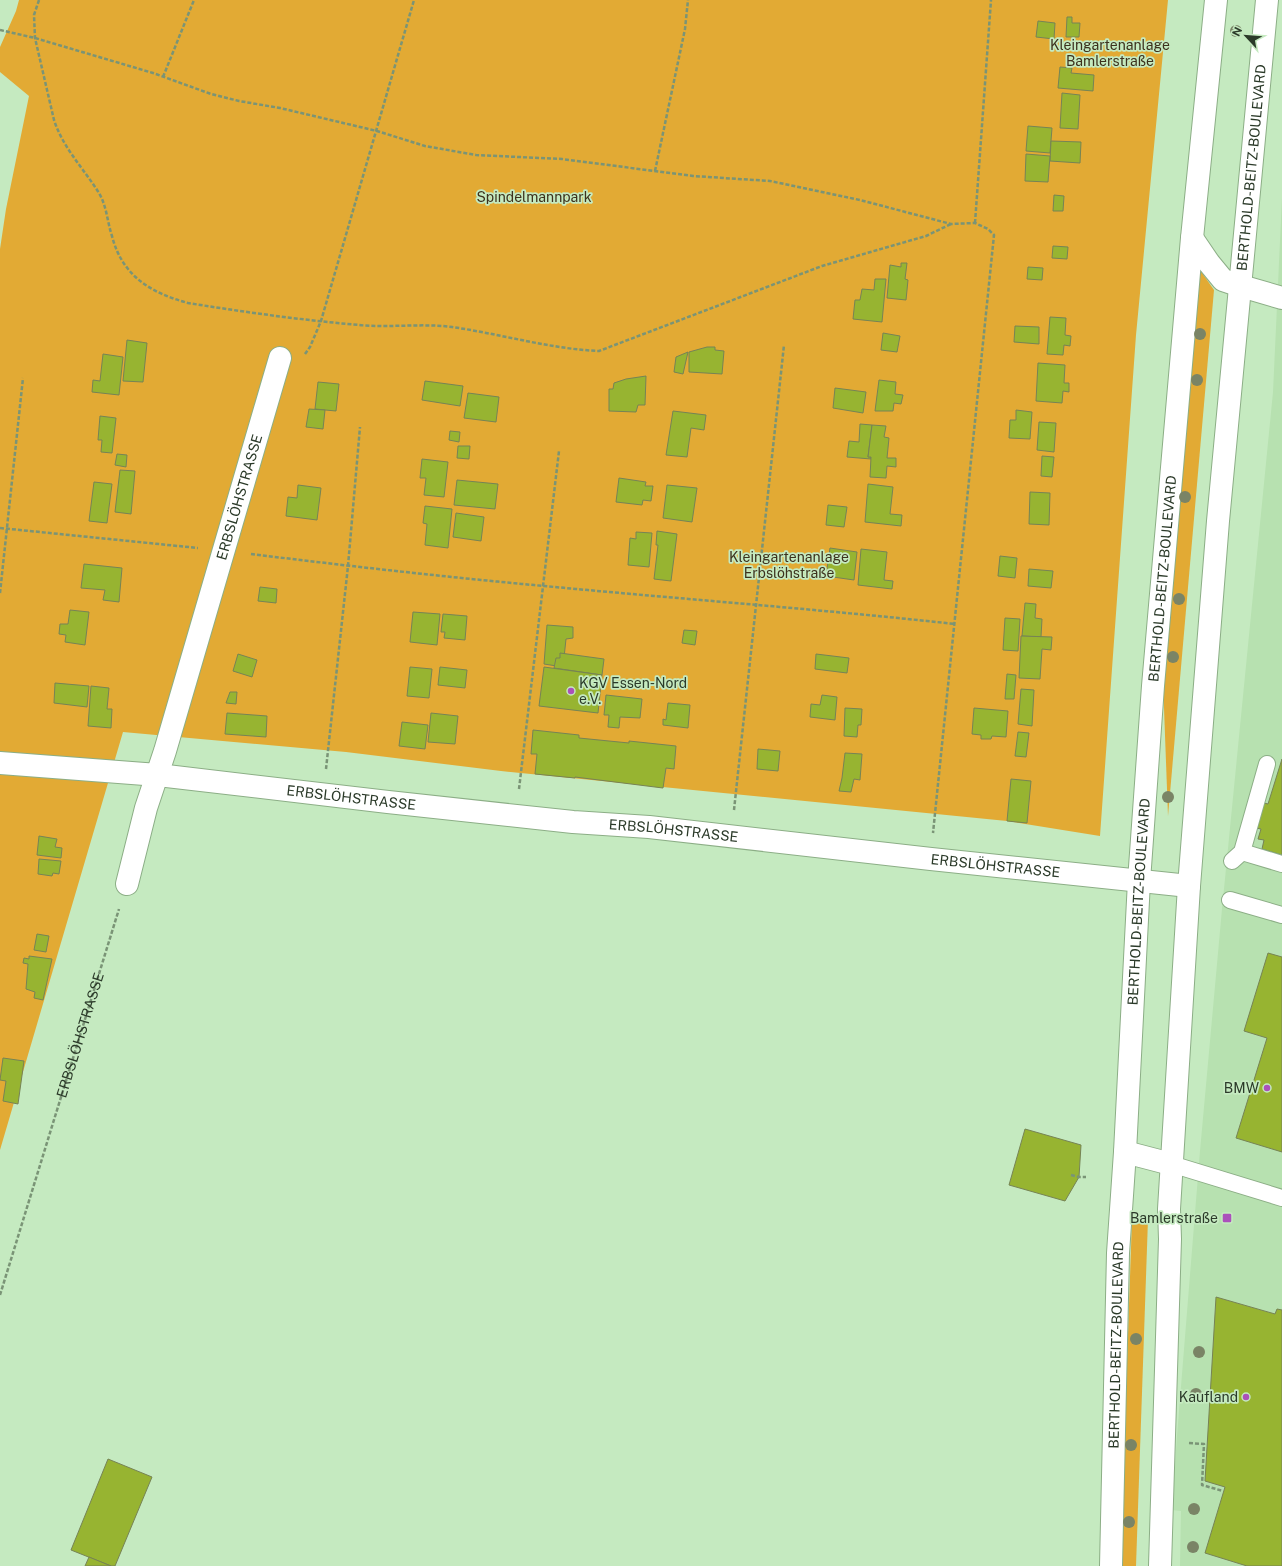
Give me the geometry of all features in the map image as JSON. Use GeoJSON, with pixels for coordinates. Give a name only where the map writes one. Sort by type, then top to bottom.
{"type":"FeatureCollection","features":[{"type":"Feature","properties":{"kind":"main road","name":"BERTHOLD-BEITZ-BOULEVARD"},"geometry":{"type":"LineString","coordinates":[[1110,1566],[1118,1253],[1125,1152],[1139,881],[1151,714],[1192,238],[1216,0]]}},
{"type":"Feature","properties":{"kind":"main road","name":"BERTHOLD-BEITZ-BOULEVARD"},"geometry":{"type":"LineString","coordinates":[[1160,1566],[1171,1164],[1189,886],[1218,521],[1267,0]]}},
{"type":"Feature","properties":{"kind":"main road","name":"BERTHOLD-BEITZ-BOULEVARD"},"geometry":{"type":"LineString","coordinates":[[1192,238],[1223,280],[1241,286]]}},
{"type":"Feature","properties":{"kind":"main road"},"geometry":{"type":"LineString","coordinates":[[1241,286],[1282,298]]}},
{"type":"Feature","properties":{"kind":"main road","name":"ERBSLÖHSTRASSE"},"geometry":{"type":"LineString","coordinates":[[127,884],[146,808],[158,775],[280,358]]}},
{"type":"Feature","properties":{"kind":"main road","name":"ERBSLÖHSTRASSE"},"geometry":{"type":"LineString","coordinates":[[0,763],[158,775],[517,816],[573,822],[649,827],[1189,886]]}},
{"type":"Feature","properties":{"kind":"main road"},"geometry":{"type":"LineString","coordinates":[[1125,1152],[1171,1164]]}},
{"type":"Feature","properties":{"kind":"lane"},"geometry":{"type":"LineString","coordinates":[[1267,764],[1237,857],[1282,864]]}},
{"type":"Feature","properties":{"kind":"lane"},"geometry":{"type":"LineString","coordinates":[[1230,900],[1282,915]]}},
{"type":"Feature","properties":{"kind":"lane"},"geometry":{"type":"LineString","coordinates":[[1171,1164],[1282,1198]]}},
{"type":"Feature","properties":{"kind":"path"},"geometry":{"type":"LineString","coordinates":[[39,0],[34,15],[35,38],[58,132],[99,194],[107,210],[112,237],[119,256],[130,272],[142,284],[155,292],[182,301],[321,321],[360,325],[422,325],[451,327],[566,347],[599,351],[822,266],[926,236],[951,224]]}},
{"type":"Feature","properties":{"kind":"path"},"geometry":{"type":"LineString","coordinates":[[163,77],[194,0]]}},
{"type":"Feature","properties":{"kind":"path"},"geometry":{"type":"LineString","coordinates":[[321,321],[414,0]]}},
{"type":"Feature","properties":{"kind":"path"},"geometry":{"type":"LineString","coordinates":[[655,171],[685,28],[688,0]]}},
{"type":"Feature","properties":{"kind":"path"},"geometry":{"type":"LineString","coordinates":[[975,223],[991,0]]}},
{"type":"Feature","properties":{"kind":"path"},"geometry":{"type":"LineString","coordinates":[[0,30],[35,38],[153,73],[211,94],[239,101],[280,108],[377,131],[425,146],[476,155],[562,158],[693,176],[770,181],[860,200],[951,224],[975,223],[988,229],[994,235],[931,859]]}},
{"type":"Feature","properties":{"kind":"path"},"geometry":{"type":"LineString","coordinates":[[732,837],[784,345]]}},
{"type":"Feature","properties":{"kind":"path"},"geometry":{"type":"LineString","coordinates":[[0,593],[23,378]]}},
{"type":"Feature","properties":{"kind":"path"},"geometry":{"type":"LineString","coordinates":[[323,794],[348,566],[360,427]]}},
{"type":"Feature","properties":{"kind":"path"},"geometry":{"type":"LineString","coordinates":[[517,816],[559,451]]}},
{"type":"Feature","properties":{"kind":"path"},"geometry":{"type":"LineString","coordinates":[[0,528],[223,550],[348,566],[543,586],[757,604],[955,624]]}},
{"type":"Feature","properties":{"kind":"path","name":"ERBSLÖHSTRASSE"},"geometry":{"type":"LineString","coordinates":[[0,1295],[127,884]]}},
{"type":"Feature","properties":{"kind":"path"},"geometry":{"type":"LineString","coordinates":[[1071,1175],[1086,1177]]}},
{"type":"Feature","properties":{"kind":"path"},"geometry":{"type":"LineString","coordinates":[[1204,1444],[1202,1486],[1223,1491]]}},
{"type":"Feature","properties":{"kind":"shaded area"},"geometry":{"type":"Polygon","coordinates":[[[1282,198],[1282,1566],[1180,1566],[1181,1511],[1172,1510],[1177,1436],[1200,1151],[1222,909],[1273,392],[1282,198]]]}},
{"type":"Feature","properties":{"kind":"green space"},"geometry":{"type":"Polygon","coordinates":[[[19,0],[1168,0],[1136,335],[1100,836],[1007,821],[501,771],[346,752],[123,732],[0,1150],[0,249],[6,209],[29,96],[0,72],[0,47],[16,11],[19,0]]]}},
{"type":"Feature","properties":{"kind":"green space"},"geometry":{"type":"Polygon","coordinates":[[[1198,267],[1214,290],[1168,816],[1163,681],[1198,267]]]}},
{"type":"Feature","properties":{"kind":"green space"},"geometry":{"type":"Polygon","coordinates":[[[1132,1219],[1148,1219],[1136,1566],[1120,1566],[1132,1219]]]}},
{"type":"Feature","properties":{"kind":"building"},"geometry":{"type":"Polygon","coordinates":[[[1067,17],[1072,17],[1072,23],[1080,23],[1079,37],[1066,37],[1067,17]]]}},
{"type":"Feature","properties":{"kind":"building"},"geometry":{"type":"Polygon","coordinates":[[[1038,21],[1055,23],[1054,39],[1036,37],[1038,21]]]}},
{"type":"Feature","properties":{"kind":"building"},"geometry":{"type":"Polygon","coordinates":[[[1060,67],[1072,68],[1071,73],[1094,75],[1093,91],[1058,88],[1060,67]]]}},
{"type":"Feature","properties":{"kind":"building"},"geometry":{"type":"Polygon","coordinates":[[[1062,93],[1080,95],[1078,129],[1060,128],[1062,93]]]}},
{"type":"Feature","properties":{"kind":"building"},"geometry":{"type":"Polygon","coordinates":[[[1028,126],[1052,128],[1050,153],[1026,151],[1028,126]]]}},
{"type":"Feature","properties":{"kind":"building"},"geometry":{"type":"Polygon","coordinates":[[[1051,141],[1081,142],[1080,163],[1050,161],[1051,141]]]}},
{"type":"Feature","properties":{"kind":"building"},"geometry":{"type":"Polygon","coordinates":[[[1026,154],[1050,156],[1048,182],[1025,181],[1026,154]]]}},
{"type":"Feature","properties":{"kind":"building"},"geometry":{"type":"Polygon","coordinates":[[[1054,195],[1064,196],[1063,211],[1053,211],[1054,195]]]}},
{"type":"Feature","properties":{"kind":"building"},"geometry":{"type":"Polygon","coordinates":[[[1053,246],[1068,247],[1067,259],[1052,258],[1053,246]]]}},
{"type":"Feature","properties":{"kind":"building"},"geometry":{"type":"Polygon","coordinates":[[[901,263],[907,263],[905,279],[908,280],[906,300],[887,298],[890,265],[901,267],[901,263]]]}},
{"type":"Feature","properties":{"kind":"building"},"geometry":{"type":"Polygon","coordinates":[[[1028,267],[1043,268],[1042,280],[1027,279],[1028,267]]]}},
{"type":"Feature","properties":{"kind":"building"},"geometry":{"type":"Polygon","coordinates":[[[875,279],[886,279],[882,322],[853,319],[855,300],[860,300],[862,289],[874,290],[875,279]]]}},
{"type":"Feature","properties":{"kind":"building"},"geometry":{"type":"Polygon","coordinates":[[[1050,317],[1066,318],[1065,335],[1071,336],[1070,346],[1064,345],[1063,355],[1047,354],[1050,317]]]}},
{"type":"Feature","properties":{"kind":"building"},"geometry":{"type":"Polygon","coordinates":[[[1015,326],[1039,327],[1039,344],[1014,342],[1015,326]]]}},
{"type":"Feature","properties":{"kind":"building"},"geometry":{"type":"Polygon","coordinates":[[[883,333],[900,336],[897,352],[881,350],[883,333]]]}},
{"type":"Feature","properties":{"kind":"building"},"geometry":{"type":"Polygon","coordinates":[[[127,340],[147,343],[143,382],[123,381],[127,340]]]}},
{"type":"Feature","properties":{"kind":"building"},"geometry":{"type":"Polygon","coordinates":[[[707,347],[715,347],[715,350],[724,351],[722,374],[689,372],[689,352],[707,347]]]}},
{"type":"Feature","properties":{"kind":"building"},"geometry":{"type":"Polygon","coordinates":[[[688,352],[683,374],[674,372],[676,357],[688,352]]]}},
{"type":"Feature","properties":{"kind":"building"},"geometry":{"type":"Polygon","coordinates":[[[103,354],[123,357],[119,395],[92,392],[93,380],[100,381],[103,354]]]}},
{"type":"Feature","properties":{"kind":"building"},"geometry":{"type":"Polygon","coordinates":[[[1038,363],[1065,365],[1064,383],[1069,383],[1069,392],[1063,391],[1062,403],[1036,401],[1038,363]]]}},
{"type":"Feature","properties":{"kind":"building"},"geometry":{"type":"Polygon","coordinates":[[[646,376],[645,405],[638,405],[636,412],[609,411],[609,389],[613,389],[614,383],[626,379],[646,376]]]}},
{"type":"Feature","properties":{"kind":"building"},"geometry":{"type":"Polygon","coordinates":[[[879,380],[896,382],[895,394],[903,395],[901,404],[894,403],[893,411],[875,411],[879,380]]]}},
{"type":"Feature","properties":{"kind":"building"},"geometry":{"type":"Polygon","coordinates":[[[425,381],[463,386],[460,406],[422,400],[425,381]]]}},
{"type":"Feature","properties":{"kind":"building"},"geometry":{"type":"Polygon","coordinates":[[[318,382],[339,384],[336,411],[315,409],[318,382]]]}},
{"type":"Feature","properties":{"kind":"building"},"geometry":{"type":"Polygon","coordinates":[[[835,388],[866,392],[863,413],[833,408],[835,388]]]}},
{"type":"Feature","properties":{"kind":"building"},"geometry":{"type":"Polygon","coordinates":[[[468,393],[499,397],[496,422],[464,418],[468,393]]]}},
{"type":"Feature","properties":{"kind":"building"},"geometry":{"type":"Polygon","coordinates":[[[309,409],[325,410],[323,429],[306,427],[309,409]]]}},
{"type":"Feature","properties":{"kind":"building"},"geometry":{"type":"Polygon","coordinates":[[[1016,410],[1032,412],[1030,439],[1009,438],[1010,420],[1016,420],[1016,410]]]}},
{"type":"Feature","properties":{"kind":"building"},"geometry":{"type":"Polygon","coordinates":[[[673,411],[706,415],[704,430],[691,428],[687,457],[666,455],[673,411]]]}},
{"type":"Feature","properties":{"kind":"building"},"geometry":{"type":"Polygon","coordinates":[[[100,416],[116,418],[112,453],[101,452],[102,440],[98,440],[100,416]]]}},
{"type":"Feature","properties":{"kind":"building"},"geometry":{"type":"Polygon","coordinates":[[[1039,422],[1056,423],[1054,452],[1037,450],[1039,422]]]}},
{"type":"Feature","properties":{"kind":"building"},"geometry":{"type":"Polygon","coordinates":[[[860,424],[872,425],[868,457],[871,457],[871,459],[847,457],[849,441],[859,442],[860,424]]]}},
{"type":"Feature","properties":{"kind":"building"},"geometry":{"type":"Polygon","coordinates":[[[872,425],[886,426],[884,437],[889,438],[887,458],[896,458],[896,467],[887,466],[886,478],[870,477],[871,457],[868,457],[872,425]]]}},
{"type":"Feature","properties":{"kind":"building"},"geometry":{"type":"Polygon","coordinates":[[[450,431],[460,432],[459,442],[449,440],[450,431]]]}},
{"type":"Feature","properties":{"kind":"building"},"geometry":{"type":"Polygon","coordinates":[[[458,446],[470,446],[469,459],[457,458],[458,446]]]}},
{"type":"Feature","properties":{"kind":"building"},"geometry":{"type":"Polygon","coordinates":[[[117,454],[127,455],[126,467],[115,465],[117,454]]]}},
{"type":"Feature","properties":{"kind":"building"},"geometry":{"type":"Polygon","coordinates":[[[1042,456],[1054,457],[1052,477],[1041,476],[1042,456]]]}},
{"type":"Feature","properties":{"kind":"building"},"geometry":{"type":"Polygon","coordinates":[[[422,459],[448,462],[444,497],[424,495],[426,478],[420,478],[422,459]]]}},
{"type":"Feature","properties":{"kind":"building"},"geometry":{"type":"Polygon","coordinates":[[[120,470],[135,471],[131,514],[115,512],[120,470]]]}},
{"type":"Feature","properties":{"kind":"building"},"geometry":{"type":"Polygon","coordinates":[[[619,478],[646,482],[645,486],[653,486],[651,501],[643,500],[642,505],[616,502],[619,478]]]}},
{"type":"Feature","properties":{"kind":"building"},"geometry":{"type":"Polygon","coordinates":[[[457,480],[498,484],[495,509],[454,505],[457,480]]]}},
{"type":"Feature","properties":{"kind":"building"},"geometry":{"type":"Polygon","coordinates":[[[94,482],[112,484],[107,523],[89,521],[94,482]]]}},
{"type":"Feature","properties":{"kind":"building"},"geometry":{"type":"Polygon","coordinates":[[[868,484],[893,487],[890,514],[902,515],[901,526],[865,522],[868,484]]]}},
{"type":"Feature","properties":{"kind":"building"},"geometry":{"type":"Polygon","coordinates":[[[298,485],[321,488],[317,520],[286,516],[288,497],[297,498],[298,485]]]}},
{"type":"Feature","properties":{"kind":"building"},"geometry":{"type":"Polygon","coordinates":[[[667,485],[697,488],[692,522],[663,518],[667,485]]]}},
{"type":"Feature","properties":{"kind":"building"},"geometry":{"type":"Polygon","coordinates":[[[1030,492],[1050,493],[1049,525],[1029,524],[1030,492]]]}},
{"type":"Feature","properties":{"kind":"building"},"geometry":{"type":"Polygon","coordinates":[[[828,505],[847,507],[844,527],[826,525],[828,505]]]}},
{"type":"Feature","properties":{"kind":"building"},"geometry":{"type":"Polygon","coordinates":[[[425,506],[452,509],[448,548],[425,545],[427,524],[423,523],[425,506]]]}},
{"type":"Feature","properties":{"kind":"building"},"geometry":{"type":"Polygon","coordinates":[[[456,513],[484,517],[481,541],[453,537],[456,513]]]}},
{"type":"Feature","properties":{"kind":"building"},"geometry":{"type":"Polygon","coordinates":[[[657,531],[677,534],[671,581],[654,579],[658,545],[656,545],[657,531]]]}},
{"type":"Feature","properties":{"kind":"building"},"geometry":{"type":"Polygon","coordinates":[[[636,532],[652,533],[649,567],[628,565],[630,538],[636,539],[636,532]]]}},
{"type":"Feature","properties":{"kind":"building"},"geometry":{"type":"Polygon","coordinates":[[[830,548],[857,552],[854,580],[826,576],[830,548]]]}},
{"type":"Feature","properties":{"kind":"building"},"geometry":{"type":"Polygon","coordinates":[[[861,549],[887,552],[884,580],[893,581],[892,589],[858,585],[861,549]]]}},
{"type":"Feature","properties":{"kind":"building"},"geometry":{"type":"Polygon","coordinates":[[[1000,556],[1017,558],[1015,578],[998,576],[1000,556]]]}},
{"type":"Feature","properties":{"kind":"building"},"geometry":{"type":"Polygon","coordinates":[[[84,564],[122,568],[119,602],[103,600],[105,590],[81,588],[84,564]]]}},
{"type":"Feature","properties":{"kind":"building"},"geometry":{"type":"Polygon","coordinates":[[[1029,569],[1053,571],[1051,588],[1028,586],[1029,569]]]}},
{"type":"Feature","properties":{"kind":"building"},"geometry":{"type":"Polygon","coordinates":[[[260,587],[277,589],[276,603],[258,601],[260,587]]]}},
{"type":"Feature","properties":{"kind":"building"},"geometry":{"type":"Polygon","coordinates":[[[1025,603],[1036,604],[1035,618],[1042,619],[1041,637],[1022,636],[1025,603]]]}},
{"type":"Feature","properties":{"kind":"building"},"geometry":{"type":"Polygon","coordinates":[[[70,610],[89,612],[85,645],[65,642],[66,635],[59,634],[60,624],[68,624],[70,610]]]}},
{"type":"Feature","properties":{"kind":"building"},"geometry":{"type":"Polygon","coordinates":[[[413,612],[440,614],[437,645],[410,642],[413,612]]]}},
{"type":"Feature","properties":{"kind":"building"},"geometry":{"type":"Polygon","coordinates":[[[443,614],[467,616],[465,640],[444,638],[445,632],[441,632],[443,614]]]}},
{"type":"Feature","properties":{"kind":"building"},"geometry":{"type":"Polygon","coordinates":[[[1005,618],[1020,619],[1018,651],[1003,650],[1005,618]]]}},
{"type":"Feature","properties":{"kind":"building"},"geometry":{"type":"Polygon","coordinates":[[[547,625],[573,627],[573,638],[566,639],[563,667],[544,664],[547,625]]]}},
{"type":"Feature","properties":{"kind":"building"},"geometry":{"type":"Polygon","coordinates":[[[684,630],[697,631],[695,645],[682,643],[684,630]]]}},
{"type":"Feature","properties":{"kind":"building"},"geometry":{"type":"Polygon","coordinates":[[[1021,636],[1052,637],[1051,650],[1042,649],[1040,679],[1019,678],[1021,636]]]}},
{"type":"Feature","properties":{"kind":"building"},"geometry":{"type":"Polygon","coordinates":[[[560,653],[604,659],[602,675],[554,668],[556,658],[560,658],[560,653]]]}},
{"type":"Feature","properties":{"kind":"building"},"geometry":{"type":"Polygon","coordinates":[[[238,654],[257,660],[252,677],[233,671],[238,654]]]}},
{"type":"Feature","properties":{"kind":"building"},"geometry":{"type":"Polygon","coordinates":[[[816,654],[849,658],[847,673],[815,669],[816,654]]]}},
{"type":"Feature","properties":{"kind":"building"},"geometry":{"type":"Polygon","coordinates":[[[410,667],[432,669],[429,698],[407,696],[410,667]]]}},
{"type":"Feature","properties":{"kind":"building"},"geometry":{"type":"Polygon","coordinates":[[[440,667],[467,670],[465,688],[438,685],[440,667]]]}},
{"type":"Feature","properties":{"kind":"building","name":"KGV Essen-Nord e.V."},"geometry":{"type":"Polygon","coordinates":[[[544,667],[602,675],[598,713],[539,706],[544,667]]]}},
{"type":"Feature","properties":{"kind":"building"},"geometry":{"type":"Polygon","coordinates":[[[1007,674],[1016,675],[1014,699],[1005,699],[1007,674]]]}},
{"type":"Feature","properties":{"kind":"building"},"geometry":{"type":"Polygon","coordinates":[[[55,683],[89,686],[87,707],[54,703],[55,683]]]}},
{"type":"Feature","properties":{"kind":"building"},"geometry":{"type":"Polygon","coordinates":[[[91,686],[109,688],[107,709],[112,709],[111,728],[88,726],[91,686]]]}},
{"type":"Feature","properties":{"kind":"building"},"geometry":{"type":"Polygon","coordinates":[[[1021,689],[1034,690],[1032,726],[1018,724],[1021,689]]]}},
{"type":"Feature","properties":{"kind":"building"},"geometry":{"type":"Polygon","coordinates":[[[230,692],[237,692],[236,704],[226,703],[230,692]]]}},
{"type":"Feature","properties":{"kind":"building"},"geometry":{"type":"Polygon","coordinates":[[[606,695],[642,699],[640,718],[620,717],[619,728],[608,727],[609,715],[604,715],[606,695]]]}},
{"type":"Feature","properties":{"kind":"building"},"geometry":{"type":"Polygon","coordinates":[[[822,695],[837,697],[835,720],[810,717],[811,704],[820,705],[822,695]]]}},
{"type":"Feature","properties":{"kind":"building"},"geometry":{"type":"Polygon","coordinates":[[[668,703],[690,705],[688,728],[663,725],[663,719],[666,720],[668,703]]]}},
{"type":"Feature","properties":{"kind":"building"},"geometry":{"type":"Polygon","coordinates":[[[845,708],[862,709],[861,725],[858,725],[857,737],[844,736],[845,708]]]}},
{"type":"Feature","properties":{"kind":"building"},"geometry":{"type":"Polygon","coordinates":[[[974,708],[1008,711],[1006,737],[992,736],[991,739],[981,739],[981,735],[972,734],[974,708]]]}},
{"type":"Feature","properties":{"kind":"building"},"geometry":{"type":"Polygon","coordinates":[[[227,713],[267,716],[266,737],[225,734],[227,713]]]}},
{"type":"Feature","properties":{"kind":"building"},"geometry":{"type":"Polygon","coordinates":[[[431,713],[458,716],[455,744],[428,742],[431,713]]]}},
{"type":"Feature","properties":{"kind":"building"},"geometry":{"type":"Polygon","coordinates":[[[402,722],[428,725],[425,749],[399,746],[402,722]]]}},
{"type":"Feature","properties":{"kind":"building"},"geometry":{"type":"Polygon","coordinates":[[[533,730],[579,735],[579,738],[676,746],[674,769],[666,768],[663,788],[575,777],[535,774],[537,754],[531,754],[533,730]]]}},
{"type":"Feature","properties":{"kind":"building"},"geometry":{"type":"Polygon","coordinates":[[[1018,732],[1029,733],[1026,757],[1015,756],[1018,732]]]}},
{"type":"Feature","properties":{"kind":"building"},"geometry":{"type":"Polygon","coordinates":[[[758,749],[780,751],[778,771],[757,769],[758,749]]]}},
{"type":"Feature","properties":{"kind":"building"},"geometry":{"type":"Polygon","coordinates":[[[845,753],[862,754],[860,780],[854,779],[851,792],[839,791],[845,753]]]}},
{"type":"Feature","properties":{"kind":"building"},"geometry":{"type":"Polygon","coordinates":[[[1282,759],[1282,855],[1262,849],[1264,840],[1258,839],[1261,829],[1256,828],[1264,803],[1268,804],[1282,759]]]}},
{"type":"Feature","properties":{"kind":"building"},"geometry":{"type":"Polygon","coordinates":[[[1011,779],[1031,781],[1027,823],[1007,821],[1011,779]]]}},
{"type":"Feature","properties":{"kind":"building"},"geometry":{"type":"Polygon","coordinates":[[[39,836],[57,839],[55,847],[62,848],[61,858],[37,855],[39,836]]]}},
{"type":"Feature","properties":{"kind":"building"},"geometry":{"type":"Polygon","coordinates":[[[39,859],[61,861],[59,874],[53,873],[52,876],[38,874],[39,859]]]}},
{"type":"Feature","properties":{"kind":"building"},"geometry":{"type":"Polygon","coordinates":[[[37,934],[49,936],[46,952],[34,950],[37,934]]]}},
{"type":"Feature","properties":{"kind":"building","name":"BMW"},"geometry":{"type":"Polygon","coordinates":[[[1268,953],[1282,957],[1282,1152],[1236,1138],[1267,1038],[1244,1031],[1268,953]]]}},
{"type":"Feature","properties":{"kind":"building"},"geometry":{"type":"Polygon","coordinates":[[[29,956],[52,959],[43,1000],[34,998],[35,992],[26,989],[28,964],[23,963],[24,958],[29,959],[29,956]]]}},
{"type":"Feature","properties":{"kind":"building"},"geometry":{"type":"Polygon","coordinates":[[[3,1058],[24,1061],[18,1104],[3,1101],[6,1081],[0,1080],[3,1058]]]}},
{"type":"Feature","properties":{"kind":"building"},"geometry":{"type":"Polygon","coordinates":[[[1025,1129],[1081,1145],[1079,1177],[1065,1201],[1009,1185],[1025,1129]]]}},
{"type":"Feature","properties":{"kind":"building","name":"Kaufland"},"geometry":{"type":"Polygon","coordinates":[[[1216,1297],[1275,1314],[1277,1309],[1282,1310],[1282,1566],[1247,1566],[1205,1553],[1225,1487],[1205,1481],[1216,1297]]]}},
{"type":"Feature","properties":{"kind":"building"},"geometry":{"type":"Polygon","coordinates":[[[108,1459],[152,1477],[115,1566],[111,1566],[71,1550],[108,1459]]]}},
{"type":"Feature","properties":{"kind":"building"},"geometry":{"type":"Polygon","coordinates":[[[89,1557],[111,1566],[85,1566],[89,1557]]]}},
{"type":"Feature","properties":{"kind":"place","name":"KGV Essen-Nord e.V."},"geometry":{"type":"Point","coordinates":[571,691]}},
{"type":"Feature","properties":{"kind":"place","name":"BMW"},"geometry":{"type":"Point","coordinates":[1267,1088]}},
{"type":"Feature","properties":{"kind":"place","name":"Bamlerstraße"},"geometry":{"type":"Point","coordinates":[1227,1218]}},
{"type":"Feature","properties":{"kind":"place","name":"Kaufland"},"geometry":{"type":"Point","coordinates":[1246,1397]}},
{"type":"Feature","properties":{"kind":"park label","name":"Kleingartenanlage Bamlerstraße"},"geometry":{"type":"Point","coordinates":[1110,54]}},
{"type":"Feature","properties":{"kind":"park label","name":"Spindelmannpark"},"geometry":{"type":"Point","coordinates":[534,197]}},
{"type":"Feature","properties":{"kind":"park label","name":"Kleingartenanlage Erbslöhstraße"},"geometry":{"type":"Point","coordinates":[789,566]}}]}
